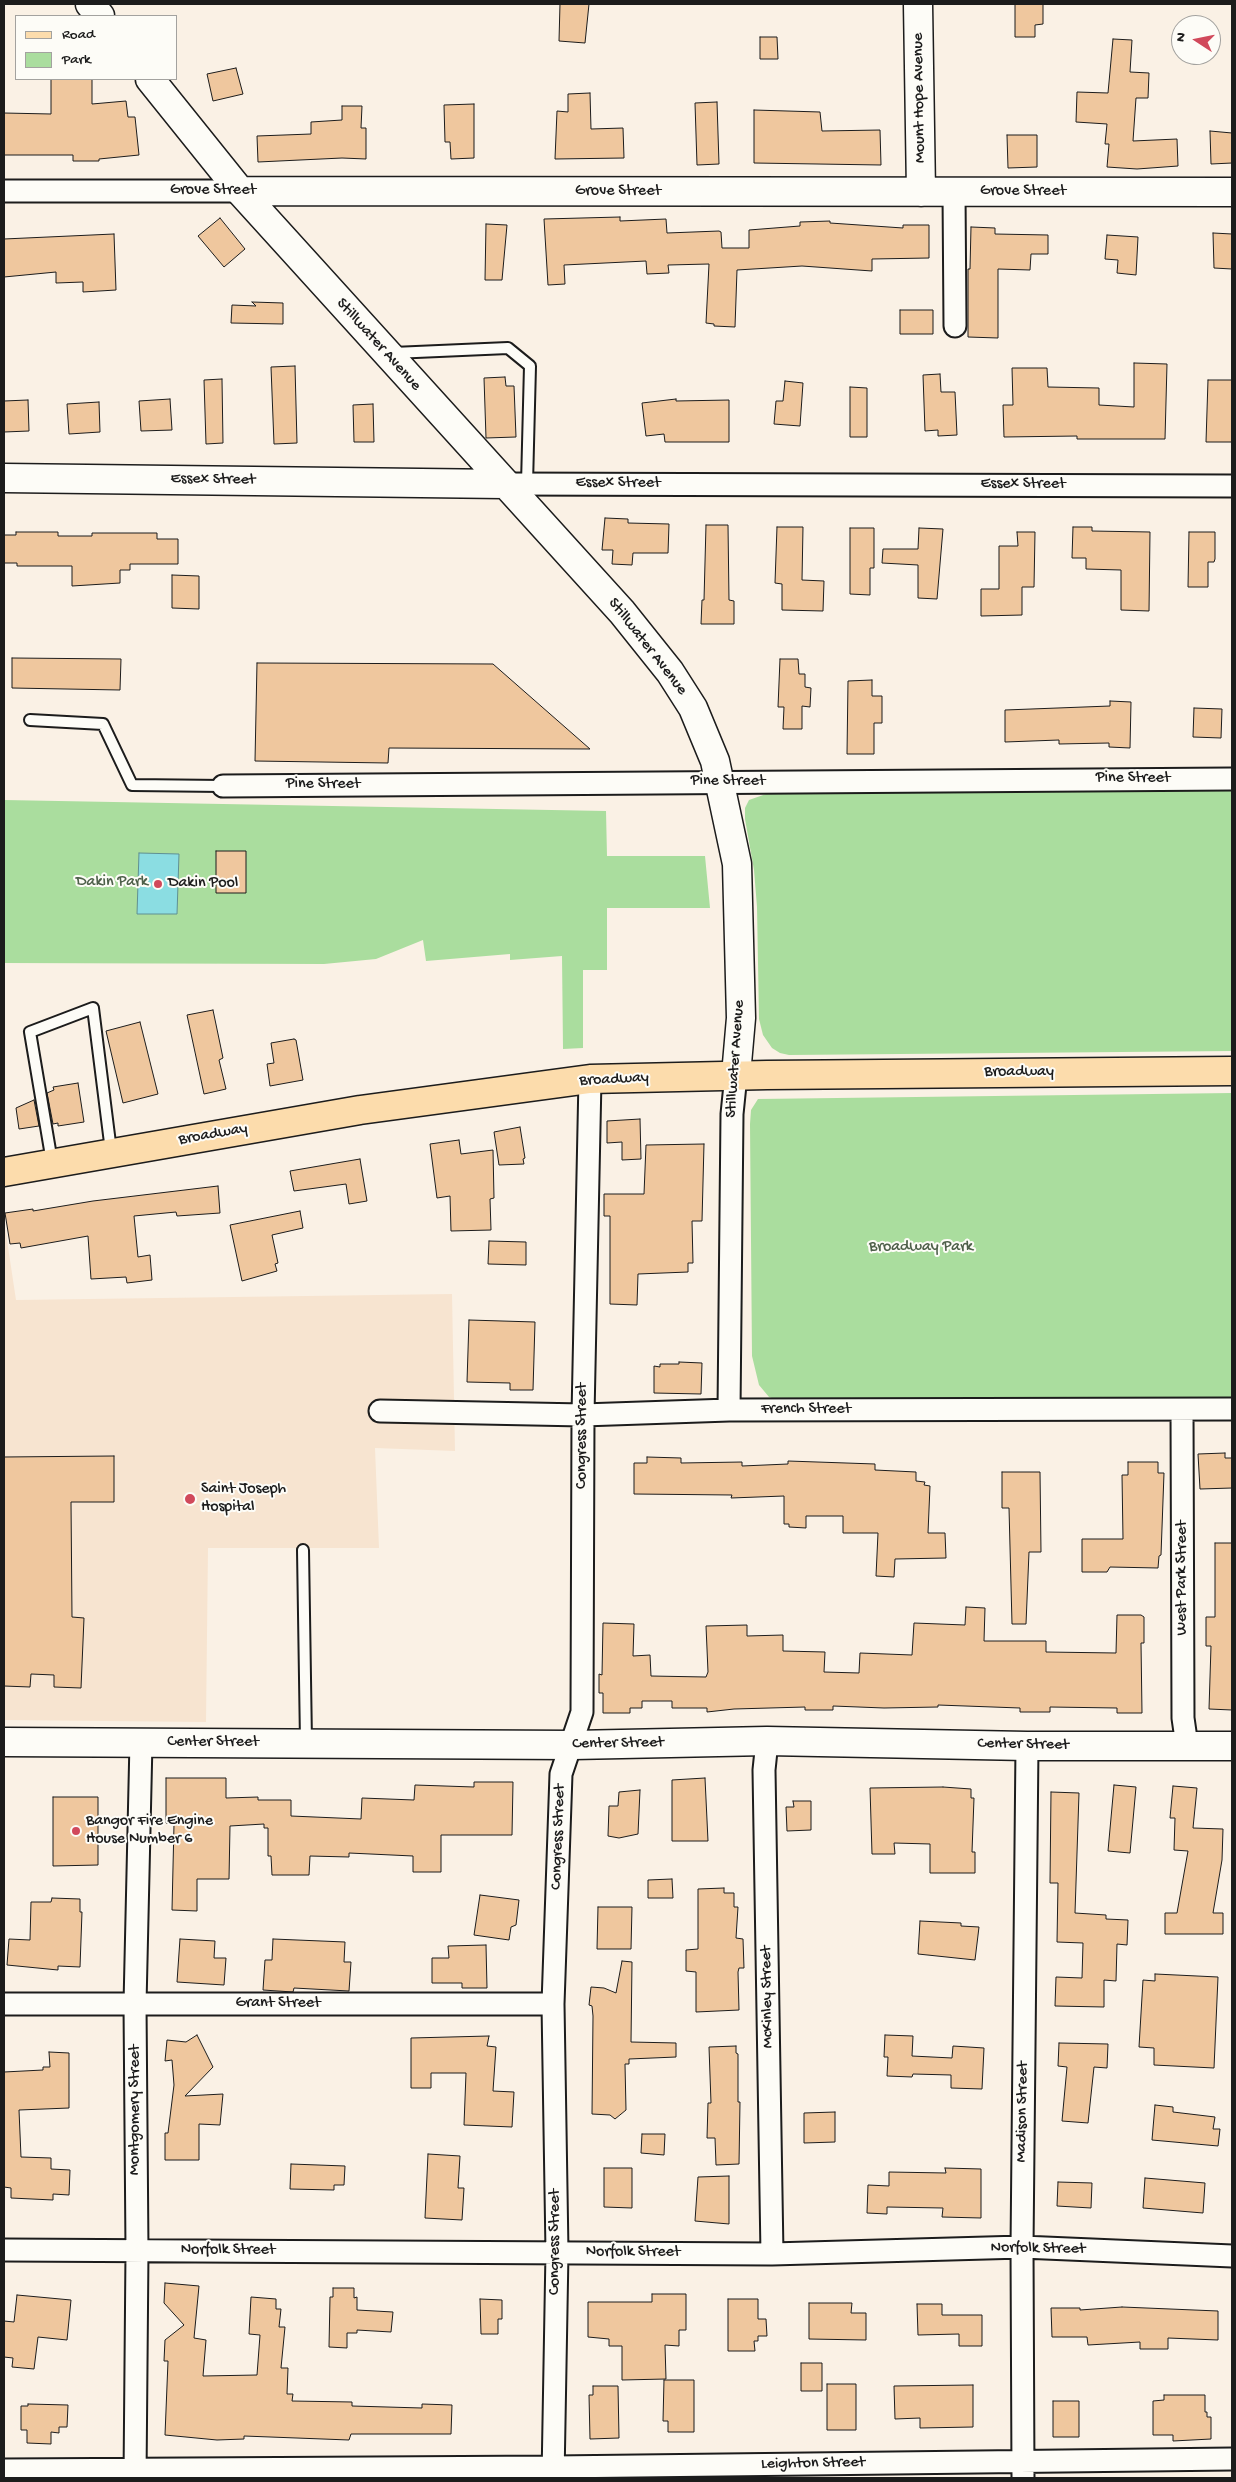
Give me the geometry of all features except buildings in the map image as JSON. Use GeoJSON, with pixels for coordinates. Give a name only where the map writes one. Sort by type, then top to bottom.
{"type":"FeatureCollection","features":[{"type":"Feature","properties":{"kind":"main road","name":"Broadway"},"geometry":{"type":"LineString","coordinates":[[4,1172],[360,1110],[590,1079],[736,1075],[1232,1071]]}},
{"type":"Feature","properties":{"kind":"street"},"geometry":{"type":"LineString","coordinates":[[90,4],[99,15]]}},
{"type":"Feature","properties":{"kind":"street","name":"Mount Hope Avenue"},"geometry":{"type":"LineString","coordinates":[[918,4],[921,192]]}},
{"type":"Feature","properties":{"kind":"street","name":"Stillwater Avenue"},"geometry":{"type":"LineString","coordinates":[[151,80],[240,191],[386,353],[515,484],[670,672],[693,708],[715,760],[737,864],[742,1018],[732,1114],[729,1410]]}},
{"type":"Feature","properties":{"kind":"street","name":"Grove Street"},"geometry":{"type":"LineString","coordinates":[[4,191],[1232,192]]}},
{"type":"Feature","properties":{"kind":"street"},"geometry":{"type":"LineString","coordinates":[[954,192],[954,326]]}},
{"type":"Feature","properties":{"kind":"street","name":"Essex Street"},"geometry":{"type":"LineString","coordinates":[[4,478],[515,484],[1232,486]]}},
{"type":"Feature","properties":{"kind":"street","name":"Pine Street"},"geometry":{"type":"LineString","coordinates":[[223,786],[1232,779]]}},
{"type":"Feature","properties":{"kind":"street","name":"Congress Street"},"geometry":{"type":"LineString","coordinates":[[553,2473],[557,2252],[552,2004],[561,1774],[573,1745],[582,1712],[583,1415],[590,1079]]}},
{"type":"Feature","properties":{"kind":"street","name":"French Street"},"geometry":{"type":"LineString","coordinates":[[380,1411],[583,1415],[729,1410],[1232,1409]]}},
{"type":"Feature","properties":{"kind":"street","name":"West Park Street"},"geometry":{"type":"LineString","coordinates":[[1182,1410],[1183,1708],[1187,1746]]}},
{"type":"Feature","properties":{"kind":"street","name":"Center Street"},"geometry":{"type":"LineString","coordinates":[[4,1742],[573,1745],[767,1741],[1027,1746],[1232,1746]]}},
{"type":"Feature","properties":{"kind":"street","name":"McKinley Street"},"geometry":{"type":"LineString","coordinates":[[767,1741],[764,1770],[772,2254]]}},
{"type":"Feature","properties":{"kind":"street","name":"Montgomery Street"},"geometry":{"type":"LineString","coordinates":[[135,2474],[137,2251],[135,2004],[141,1742]]}},
{"type":"Feature","properties":{"kind":"street","name":"Madison Street"},"geometry":{"type":"LineString","coordinates":[[1023,2469],[1022,2247],[1027,1746]]}},
{"type":"Feature","properties":{"kind":"street","name":"Grant Street"},"geometry":{"type":"LineString","coordinates":[[4,2004],[552,2004]]}},
{"type":"Feature","properties":{"kind":"street","name":"Norfolk Street"},"geometry":{"type":"LineString","coordinates":[[4,2250],[772,2254],[1022,2247],[1232,2256]]}},
{"type":"Feature","properties":{"kind":"street","name":"Leighton Street"},"geometry":{"type":"LineString","coordinates":[[4,2470],[135,2474],[1023,2469],[1232,2459]]}},
{"type":"Feature","properties":{"kind":"lane"},"geometry":{"type":"LineString","coordinates":[[386,353],[508,348],[530,366],[515,484]]}},
{"type":"Feature","properties":{"kind":"lane"},"geometry":{"type":"LineString","coordinates":[[30,720],[103,724],[132,785],[223,786]]}},
{"type":"Feature","properties":{"kind":"lane"},"geometry":{"type":"LineString","coordinates":[[52,1163],[30,1032],[93,1008],[111,1152]]}},
{"type":"Feature","properties":{"kind":"lane"},"geometry":{"type":"LineString","coordinates":[[303,1550],[306,1743]]}},
{"type":"Feature","properties":{"kind":"shaded area","name":"Saint Joseph Hospital"},"geometry":{"type":"Polygon","coordinates":[[[4,1220],[16,1300],[452,1294],[455,1451],[375,1448],[379,1548],[208,1548],[206,1722],[4,1720],[4,1220]]]}},
{"type":"Feature","properties":{"kind":"green space"},"geometry":{"type":"Polygon","coordinates":[[[1232,789],[1232,1051],[789,1055],[780,1053],[772,1048],[763,1035],[759,1019],[757,907],[754,870],[745,819],[745,808],[749,800],[766,794],[1232,789]]]}},
{"type":"Feature","properties":{"kind":"green space","name":"Dakin Park"},"geometry":{"type":"Polygon","coordinates":[[[4,800],[606,811],[607,856],[705,856],[710,908],[607,908],[607,970],[583,970],[583,1048],[563,1049],[562,956],[510,960],[510,954],[426,961],[423,940],[376,959],[324,964],[4,963],[4,800]]]}},
{"type":"Feature","properties":{"kind":"green space","name":"Broadway Park"},"geometry":{"type":"Polygon","coordinates":[[[1232,1093],[1232,1397],[780,1401],[769,1397],[759,1385],[752,1356],[750,1124],[751,1110],[758,1099],[1232,1093]]]}},
{"type":"Feature","properties":{"kind":"water","name":"Dakin Pool"},"geometry":{"type":"Polygon","coordinates":[[[139,853],[179,854],[177,914],[137,914],[139,853]]]}},
{"type":"Feature","properties":{"kind":"place","name":"Dakin Pool"},"geometry":{"type":"Point","coordinates":[158,884]}},
{"type":"Feature","properties":{"kind":"place","name":"Saint Joseph Hospital"},"geometry":{"type":"Point","coordinates":[190,1499]}},
{"type":"Feature","properties":{"kind":"place","name":"Bangor Fire Engine House Number 6"},"geometry":{"type":"Point","coordinates":[76,1831]}}]}
